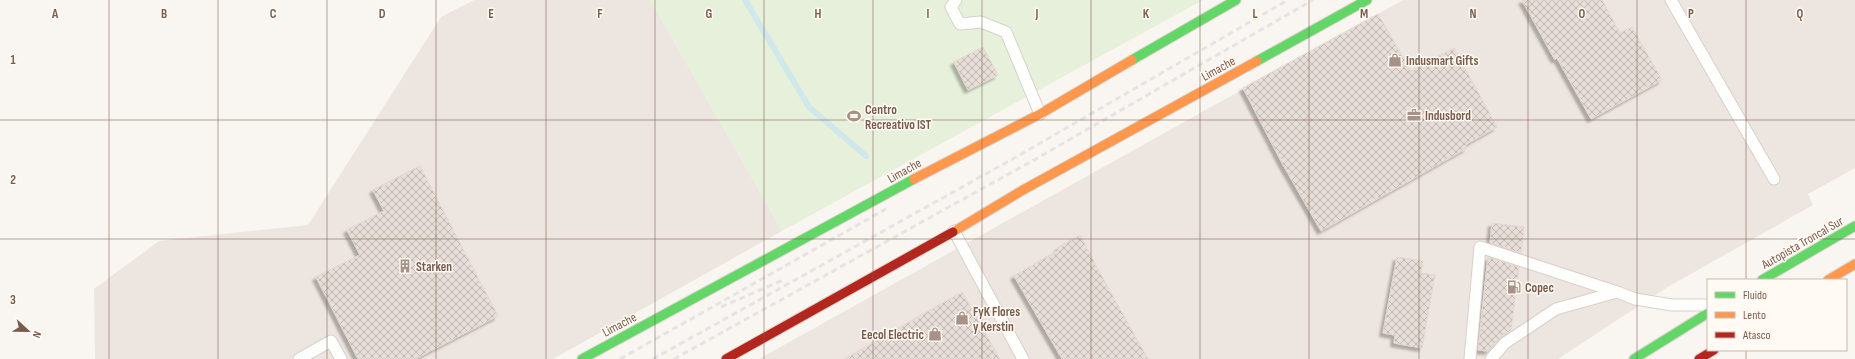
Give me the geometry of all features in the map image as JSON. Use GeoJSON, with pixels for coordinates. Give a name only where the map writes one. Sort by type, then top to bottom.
{"type":"FeatureCollection","features":[{"type":"Feature","properties":{"kind":"main road","name":"Limache"},"geometry":{"type":"LineString","coordinates":[[582,359],[933,169],[1040,114],[1236,0]]}},
{"type":"Feature","properties":{"kind":"main road","name":"Limache"},"geometry":{"type":"LineString","coordinates":[[726,359],[954,231],[1023,190],[1367,0]]}},
{"type":"Feature","properties":{"kind":"main road","name":"Autopista Troncal Sur"},"geometry":{"type":"LineString","coordinates":[[1764,279],[1855,226]]}},
{"type":"Feature","properties":{"kind":"main road"},"geometry":{"type":"LineString","coordinates":[[1830,279],[1855,264]]}},
{"type":"Feature","properties":{"kind":"main road"},"geometry":{"type":"LineString","coordinates":[[1634,359],[1707,313]]}},
{"type":"Feature","properties":{"kind":"main road"},"geometry":{"type":"LineString","coordinates":[[1699,359],[1712,351]]}},
{"type":"Feature","properties":{"kind":"lane"},"geometry":{"type":"LineString","coordinates":[[956,0],[951,7],[960,24],[980,22],[1006,32],[1040,114]]}},
{"type":"Feature","properties":{"kind":"lane"},"geometry":{"type":"LineString","coordinates":[[1671,0],[1774,179]]}},
{"type":"Feature","properties":{"kind":"lane"},"geometry":{"type":"LineString","coordinates":[[954,231],[1023,359]]}},
{"type":"Feature","properties":{"kind":"lane"},"geometry":{"type":"LineString","coordinates":[[1470,359],[1480,248],[1635,299],[1672,305],[1707,304]]}},
{"type":"Feature","properties":{"kind":"lane"},"geometry":{"type":"LineString","coordinates":[[1491,359],[1505,343],[1556,309],[1617,292]]}},
{"type":"Feature","properties":{"kind":"lane"},"geometry":{"type":"LineString","coordinates":[[299,359],[331,341],[341,359]]}},
{"type":"Feature","properties":{"kind":"lane"},"geometry":{"type":"LineString","coordinates":[[747,348],[753,359]]}},
{"type":"Feature","properties":{"kind":"shaded area"},"geometry":{"type":"Polygon","coordinates":[[[474,0],[650,0],[782,231],[553,359],[95,359],[94,289],[159,241],[308,225],[441,17],[474,0]]]}},
{"type":"Feature","properties":{"kind":"shaded area"},"geometry":{"type":"Polygon","coordinates":[[[1403,0],[1855,0],[1855,168],[1808,194],[1813,205],[1666,288],[1558,359],[759,359],[1403,0]]]}},
{"type":"Feature","properties":{"kind":"green space","name":"Centro Recreativo IST"},"geometry":{"type":"Polygon","coordinates":[[[650,0],[1203,0],[782,231],[650,0]]]}},
{"type":"Feature","properties":{"kind":"building"},"geometry":{"type":"Polygon","coordinates":[[[1522,0],[1602,0],[1620,33],[1632,27],[1662,80],[1591,119],[1557,58],[1555,60],[1522,0]]]}},
{"type":"Feature","properties":{"kind":"building"},"geometry":{"type":"Polygon","coordinates":[[[1378,14],[1411,71],[1454,48],[1497,127],[1465,145],[1467,148],[1321,231],[1282,163],[1243,88],[1378,14]]]}},
{"type":"Feature","properties":{"kind":"building"},"geometry":{"type":"Polygon","coordinates":[[[983,47],[998,75],[968,90],[954,62],[983,47]]]}},
{"type":"Feature","properties":{"kind":"building","name":"Starken"},"geometry":{"type":"Polygon","coordinates":[[[420,166],[498,316],[415,359],[358,359],[316,277],[360,255],[347,230],[384,211],[373,190],[420,166]]]}},
{"type":"Feature","properties":{"kind":"building"},"geometry":{"type":"Polygon","coordinates":[[[1492,223],[1524,227],[1521,253],[1490,243],[1492,223]]]}},
{"type":"Feature","properties":{"kind":"building"},"geometry":{"type":"Polygon","coordinates":[[[1080,235],[1148,359],[1062,359],[1014,276],[1059,250],[1058,248],[1080,235]]]}},
{"type":"Feature","properties":{"kind":"building"},"geometry":{"type":"Polygon","coordinates":[[[1397,257],[1423,261],[1421,273],[1435,275],[1422,348],[1394,343],[1395,335],[1383,333],[1397,257]]]}},
{"type":"Feature","properties":{"kind":"building"},"geometry":{"type":"Polygon","coordinates":[[[1488,257],[1519,267],[1511,330],[1500,338],[1488,351],[1478,350],[1488,257]]]}},
{"type":"Feature","properties":{"kind":"building"},"geometry":{"type":"Polygon","coordinates":[[[962,292],[1000,359],[845,359],[962,292]]]}},
{"type":"Feature","properties":{"kind":"waterway"},"geometry":{"type":"LineString","coordinates":[[745,0],[809,107],[866,156]]}},
{"type":"Feature","properties":{"kind":"railway"},"geometry":{"type":"LineString","coordinates":[[653,359],[1018,156],[1288,0]]}},
{"type":"Feature","properties":{"kind":"railway"},"geometry":{"type":"LineString","coordinates":[[674,359],[1034,160],[1313,0]]}},
{"type":"Feature","properties":{"kind":"railway"},"geometry":{"type":"LineString","coordinates":[[620,359],[886,209]]}},
{"type":"Feature","properties":{"kind":"railway"},"geometry":{"type":"LineString","coordinates":[[721,307],[783,280]]}},
{"type":"Feature","properties":{"kind":"traffic: fast"},"geometry":{"type":"LineString","coordinates":[[1132,60],[1236,0]]}},
{"type":"Feature","properties":{"kind":"traffic: fast"},"geometry":{"type":"LineString","coordinates":[[1257,61],[1367,0]]}},
{"type":"Feature","properties":{"kind":"traffic: fast"},"geometry":{"type":"LineString","coordinates":[[582,359],[914,179]]}},
{"type":"Feature","properties":{"kind":"traffic: fast"},"geometry":{"type":"LineString","coordinates":[[1764,279],[1855,226]]}},
{"type":"Feature","properties":{"kind":"traffic: fast"},"geometry":{"type":"LineString","coordinates":[[1634,359],[1707,314]]}},
{"type":"Feature","properties":{"kind":"traffic: slow"},"geometry":{"type":"LineString","coordinates":[[914,179],[1040,114],[1132,60]]}},
{"type":"Feature","properties":{"kind":"traffic: slow"},"geometry":{"type":"LineString","coordinates":[[953,232],[1023,190],[1257,61]]}},
{"type":"Feature","properties":{"kind":"traffic: slow"},"geometry":{"type":"LineString","coordinates":[[1830,279],[1855,264]]}},
{"type":"Feature","properties":{"kind":"traffic: jam"},"geometry":{"type":"LineString","coordinates":[[726,359],[953,232]]}},
{"type":"Feature","properties":{"kind":"traffic: jam"},"geometry":{"type":"LineString","coordinates":[[1699,359],[1712,351]]}},
{"type":"Feature","properties":{"kind":"place","name":"Indusmart Gifts"},"geometry":{"type":"Point","coordinates":[1395,60]}},
{"type":"Feature","properties":{"kind":"place","name":"Indusbord"},"geometry":{"type":"Point","coordinates":[1414,115]}},
{"type":"Feature","properties":{"kind":"place","name":"Centro Recreativo IST"},"geometry":{"type":"Point","coordinates":[854,116]}},
{"type":"Feature","properties":{"kind":"place","name":"Starken"},"geometry":{"type":"Point","coordinates":[405,266]}},
{"type":"Feature","properties":{"kind":"place","name":"Copec"},"geometry":{"type":"Point","coordinates":[1514,287]}},
{"type":"Feature","properties":{"kind":"place","name":"FyK Flores y Kerstin"},"geometry":{"type":"Point","coordinates":[962,318]}},
{"type":"Feature","properties":{"kind":"place","name":"Eecol Electric"},"geometry":{"type":"Point","coordinates":[935,334]}}]}
